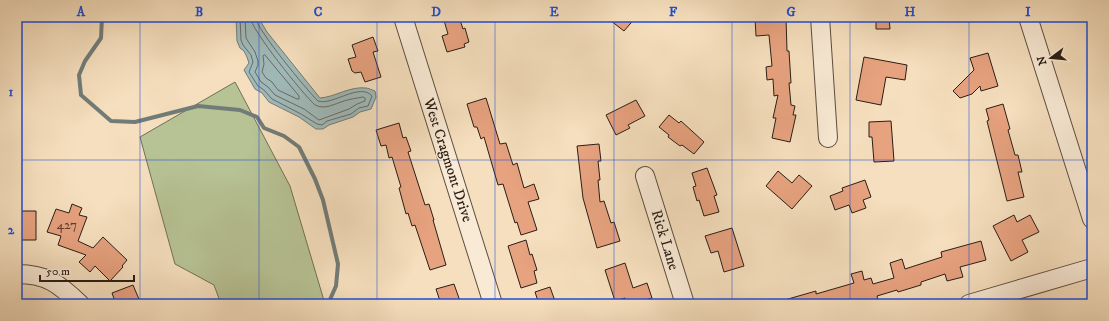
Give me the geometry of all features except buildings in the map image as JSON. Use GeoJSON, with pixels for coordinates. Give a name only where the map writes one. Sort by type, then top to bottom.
{"type":"FeatureCollection","features":[{"type":"Feature","properties":{"kind":"street","name":"West Cragmont Drive"},"geometry":{"type":"LineString","coordinates":[[403,17],[493,304]]}},
{"type":"Feature","properties":{"kind":"street"},"geometry":{"type":"LineString","coordinates":[[820,17],[828,138]]}},
{"type":"Feature","properties":{"kind":"street"},"geometry":{"type":"LineString","coordinates":[[1028,17],[1092,219]]}},
{"type":"Feature","properties":{"kind":"street","name":"Rick Lane"},"geometry":{"type":"LineString","coordinates":[[645,176],[685,304]]}},
{"type":"Feature","properties":{"kind":"street"},"geometry":{"type":"LineString","coordinates":[[969,304],[1092,268]]}},
{"type":"Feature","properties":{"kind":"street"},"geometry":{"type":"LineString","coordinates":[[17,274],[30,274],[50,280],[63,288],[80,304]]}},
{"type":"Feature","properties":{"kind":"green space"},"geometry":{"type":"Polygon","coordinates":[[[235,82],[290,186],[325,304],[221,304],[214,285],[175,264],[140,137],[235,82]]]}},
{"type":"Feature","properties":{"kind":"water"},"geometry":{"type":"Polygon","coordinates":[[[236,17],[258,17],[267,32],[320,98],[348,90],[367,88],[375,91],[376,97],[371,109],[360,112],[353,117],[329,125],[323,129],[316,129],[299,117],[269,102],[262,93],[255,89],[244,70],[249,63],[244,51],[240,48],[237,41],[236,17]]]}},
{"type":"Feature","properties":{"kind":"waterway"},"geometry":{"type":"LineString","coordinates":[[102,17],[101,38],[85,61],[79,75],[81,95],[111,121],[135,122],[198,106],[240,110],[257,117],[264,128],[284,136],[299,147],[315,179],[323,200],[338,264],[336,286],[328,304]]}}]}
